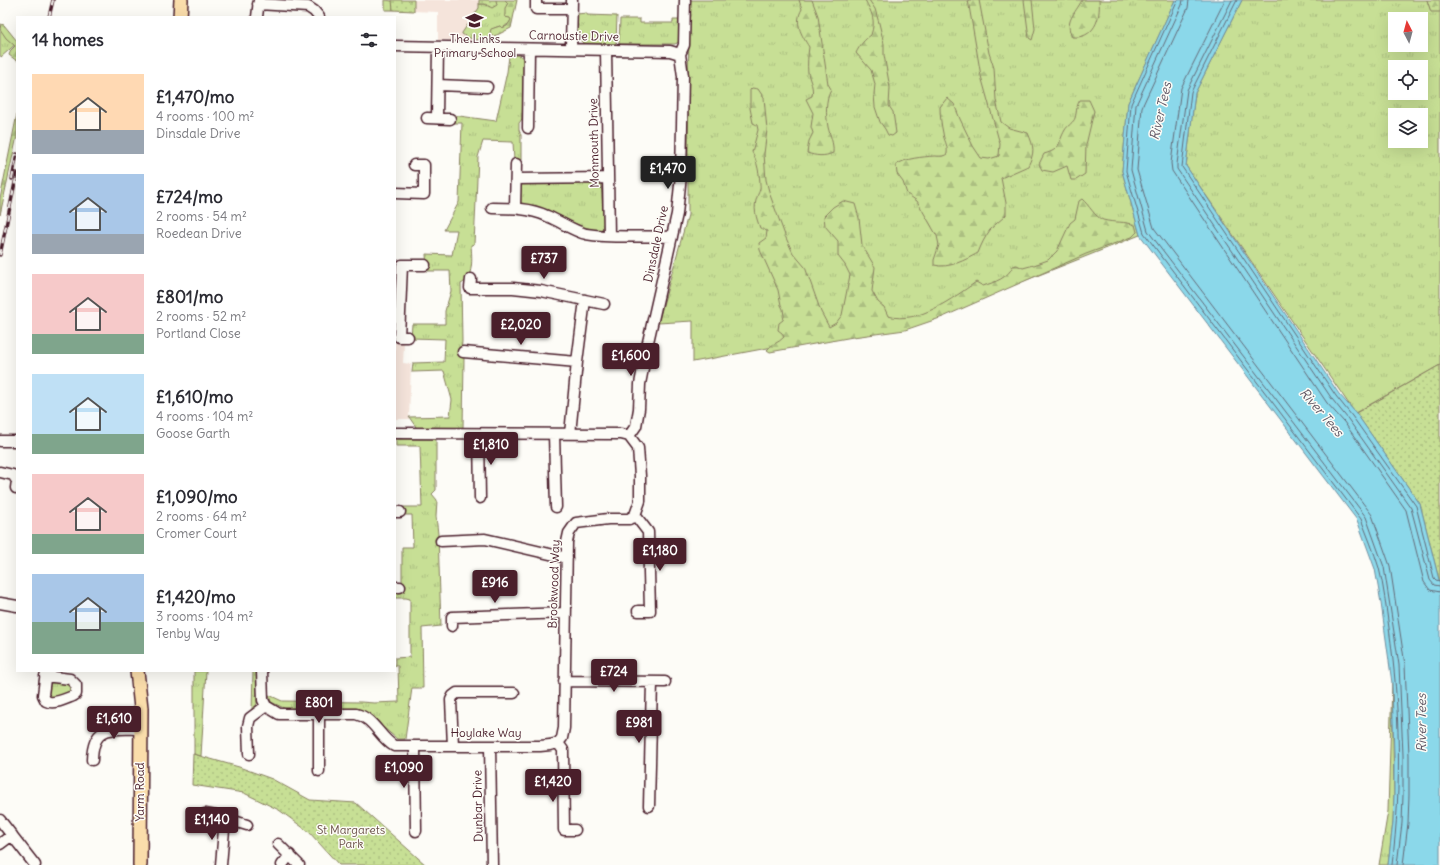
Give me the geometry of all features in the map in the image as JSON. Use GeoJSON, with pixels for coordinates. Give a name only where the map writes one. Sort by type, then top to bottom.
{"type":"FeatureCollection","features":[{"type":"Feature","properties":{"kind":"main road"},"geometry":{"type":"LineString","coordinates":[[180,16],[181,0]]}},
{"type":"Feature","properties":{"kind":"main road","name":"Yarm Road"},"geometry":{"type":"LineString","coordinates":[[137,672],[141,708],[140,865]]}},
{"type":"Feature","properties":{"kind":"street"},"geometry":{"type":"LineString","coordinates":[[680,54],[684,45],[686,0]]}},
{"type":"Feature","properties":{"kind":"street"},"geometry":{"type":"LineString","coordinates":[[536,1],[536,9],[572,5],[571,49]]}},
{"type":"Feature","properties":{"kind":"street"},"geometry":{"type":"LineString","coordinates":[[257,16],[258,2],[308,7],[318,16]]}},
{"type":"Feature","properties":{"kind":"street","name":"Carnoustie Drive"},"geometry":{"type":"LineString","coordinates":[[396,46],[670,51],[680,54]]}},
{"type":"Feature","properties":{"kind":"street"},"geometry":{"type":"LineString","coordinates":[[438,47],[438,85],[432,118],[450,118]]}},
{"type":"Feature","properties":{"kind":"street"},"geometry":{"type":"LineString","coordinates":[[528,128],[529,49]]}},
{"type":"Feature","properties":{"kind":"street","name":"Monmouth Drive"},"geometry":{"type":"LineString","coordinates":[[606,50],[609,236]]}},
{"type":"Feature","properties":{"kind":"street","name":"Dinsdale Drive"},"geometry":{"type":"LineString","coordinates":[[630,436],[636,426],[639,409],[640,384],[648,342],[677,214],[681,175],[683,76],[680,54]]}},
{"type":"Feature","properties":{"kind":"street"},"geometry":{"type":"LineString","coordinates":[[438,85],[487,87]]}},
{"type":"Feature","properties":{"kind":"street"},"geometry":{"type":"LineString","coordinates":[[515,208],[516,164]]}},
{"type":"Feature","properties":{"kind":"street"},"geometry":{"type":"LineString","coordinates":[[396,193],[424,194],[424,165],[414,165]]}},
{"type":"Feature","properties":{"kind":"street"},"geometry":{"type":"LineString","coordinates":[[516,179],[608,178]]}},
{"type":"Feature","properties":{"kind":"street"},"geometry":{"type":"LineString","coordinates":[[492,208],[515,208],[545,215],[585,233],[609,236],[672,237]]}},
{"type":"Feature","properties":{"kind":"street"},"geometry":{"type":"LineString","coordinates":[[408,337],[399,337],[398,312],[402,265],[425,266]]}},
{"type":"Feature","properties":{"kind":"street"},"geometry":{"type":"LineString","coordinates":[[471,279],[470,288],[513,288],[541,291],[604,304]]}},
{"type":"Feature","properties":{"kind":"street"},"geometry":{"type":"LineString","coordinates":[[570,434],[585,300]]}},
{"type":"Feature","properties":{"kind":"street"},"geometry":{"type":"LineString","coordinates":[[470,356],[577,362]]}},
{"type":"Feature","properties":{"kind":"street"},"geometry":{"type":"LineString","coordinates":[[396,433],[621,434],[630,436],[638,448],[640,501],[636,515],[648,532],[650,611],[638,611]]}},
{"type":"Feature","properties":{"kind":"street"},"geometry":{"type":"LineString","coordinates":[[479,434],[480,498]]}},
{"type":"Feature","properties":{"kind":"street"},"geometry":{"type":"LineString","coordinates":[[554,434],[556,507]]}},
{"type":"Feature","properties":{"kind":"street"},"geometry":{"type":"LineString","coordinates":[[0,441],[16,441]]}},
{"type":"Feature","properties":{"kind":"street"},"geometry":{"type":"LineString","coordinates":[[0,472],[13,475],[16,480]]}},
{"type":"Feature","properties":{"kind":"street","name":"Brookwood Way"},"geometry":{"type":"LineString","coordinates":[[558,743],[562,738],[564,728],[565,613],[567,542],[569,533],[576,523],[608,519],[629,519],[636,515]]}},
{"type":"Feature","properties":{"kind":"street"},"geometry":{"type":"LineString","coordinates":[[441,541],[485,539],[567,558]]}},
{"type":"Feature","properties":{"kind":"street"},"geometry":{"type":"LineString","coordinates":[[0,604],[16,606]]}},
{"type":"Feature","properties":{"kind":"street"},"geometry":{"type":"LineString","coordinates":[[452,626],[452,617],[565,613]]}},
{"type":"Feature","properties":{"kind":"street"},"geometry":{"type":"LineString","coordinates":[[248,754],[248,726],[250,718],[266,706],[262,700],[262,672]]}},
{"type":"Feature","properties":{"kind":"street"},"geometry":{"type":"LineString","coordinates":[[564,681],[665,682]]}},
{"type":"Feature","properties":{"kind":"street"},"geometry":{"type":"LineString","coordinates":[[646,801],[652,682]]}},
{"type":"Feature","properties":{"kind":"street"},"geometry":{"type":"LineString","coordinates":[[453,746],[452,700],[450,696],[457,693],[499,697],[514,693]]}},
{"type":"Feature","properties":{"kind":"street","name":"Hoylake Way"},"geometry":{"type":"LineString","coordinates":[[266,706],[280,714],[319,713],[356,714],[363,716],[369,720],[387,742],[394,746],[550,745],[558,743]]}},
{"type":"Feature","properties":{"kind":"street"},"geometry":{"type":"LineString","coordinates":[[319,713],[319,771]]}},
{"type":"Feature","properties":{"kind":"street"},"geometry":{"type":"LineString","coordinates":[[92,760],[93,745],[102,733],[108,730],[116,729],[140,729]]}},
{"type":"Feature","properties":{"kind":"street"},"geometry":{"type":"LineString","coordinates":[[558,743],[563,750],[564,830],[575,830]]}},
{"type":"Feature","properties":{"kind":"street","name":"Dunbar Drive"},"geometry":{"type":"LineString","coordinates":[[490,746],[492,865]]}},
{"type":"Feature","properties":{"kind":"street"},"geometry":{"type":"LineString","coordinates":[[415,747],[412,820],[416,831]]}},
{"type":"Feature","properties":{"kind":"street"},"geometry":{"type":"LineString","coordinates":[[205,814],[247,825]]}},
{"type":"Feature","properties":{"kind":"street"},"geometry":{"type":"LineString","coordinates":[[221,865],[225,818]]}},
{"type":"Feature","properties":{"kind":"street"},"geometry":{"type":"LineString","coordinates":[[0,820],[35,865]]}},
{"type":"Feature","properties":{"kind":"street"},"geometry":{"type":"LineString","coordinates":[[0,844],[12,835]]}},
{"type":"Feature","properties":{"kind":"street"},"geometry":{"type":"LineString","coordinates":[[278,844],[299,865]]}},
{"type":"Feature","properties":{"kind":"street"},"geometry":{"type":"LineString","coordinates":[[282,865],[290,855]]}},
{"type":"Feature","properties":{"kind":"shaded area","name":"The Links Primary School"},"geometry":{"type":"Polygon","coordinates":[[[385,0],[517,0],[511,28],[488,41],[438,40],[438,12],[385,10],[385,0]]]}},
{"type":"Feature","properties":{"kind":"shaded area"},"geometry":{"type":"Polygon","coordinates":[[[396,343],[404,343],[403,363],[411,364],[409,419],[396,419],[396,343]]]}},
{"type":"Feature","properties":{"kind":"green space"},"geometry":{"type":"Polygon","coordinates":[[[385,0],[393,1],[393,10],[385,10],[385,0]]]}},
{"type":"Feature","properties":{"kind":"green space"},"geometry":{"type":"Polygon","coordinates":[[[392,0],[414,0],[414,11],[393,10],[392,0]]]}},
{"type":"Feature","properties":{"kind":"green space"},"geometry":{"type":"Polygon","coordinates":[[[479,0],[496,0],[497,5],[492,8],[485,4],[479,4],[479,0]]]}},
{"type":"Feature","properties":{"kind":"green space"},"geometry":{"type":"Polygon","coordinates":[[[496,0],[505,0],[508,3],[505,17],[511,18],[508,24],[502,28],[500,26],[494,28],[490,33],[492,36],[481,40],[473,39],[462,34],[479,8],[479,4],[485,4],[490,7],[496,0]]]}},
{"type":"Feature","properties":{"kind":"green space"},"geometry":{"type":"Polygon","coordinates":[[[505,0],[517,0],[511,28],[492,36],[490,33],[491,29],[500,26],[502,28],[507,26],[511,20],[510,18],[505,17],[505,8],[508,3],[505,0]]]}},
{"type":"Feature","properties":{"kind":"green space"},"geometry":{"type":"Polygon","coordinates":[[[690,0],[1175,0],[1128,103],[1122,171],[1140,235],[933,317],[693,362],[693,321],[658,323],[688,215],[688,76],[690,0]]]}},
{"type":"Feature","properties":{"kind":"green space"},"geometry":{"type":"Polygon","coordinates":[[[799,0],[812,0],[818,16],[828,84],[831,89],[826,113],[832,140],[833,153],[823,156],[807,153],[809,141],[813,133],[811,127],[813,113],[806,99],[812,96],[812,84],[808,73],[809,47],[801,33],[799,24],[802,9],[799,0]]]}},
{"type":"Feature","properties":{"kind":"green space"},"geometry":{"type":"Polygon","coordinates":[[[865,0],[869,0],[875,9],[884,44],[884,55],[890,88],[889,106],[893,112],[896,133],[892,136],[888,135],[880,122],[875,107],[875,84],[871,70],[856,53],[862,43],[871,35],[873,25],[870,9],[865,0]]]}},
{"type":"Feature","properties":{"kind":"green space"},"geometry":{"type":"Polygon","coordinates":[[[968,0],[979,0],[989,53],[994,68],[996,100],[1001,122],[1009,128],[1028,133],[1032,142],[1033,153],[1028,166],[1001,178],[1006,203],[1006,215],[990,230],[978,253],[957,263],[940,266],[934,265],[934,260],[939,245],[937,236],[917,201],[907,194],[903,182],[897,174],[896,165],[909,159],[942,156],[947,154],[947,147],[941,123],[940,107],[947,98],[954,104],[973,146],[981,158],[989,159],[999,156],[1000,144],[981,76],[968,0]]]}},
{"type":"Feature","properties":{"kind":"green space"},"geometry":{"type":"Polygon","coordinates":[[[1024,0],[1032,0],[1035,29],[1032,40],[1029,38],[1024,0]]]}},
{"type":"Feature","properties":{"kind":"green space"},"geometry":{"type":"Polygon","coordinates":[[[1082,0],[1099,0],[1099,14],[1091,31],[1080,37],[1072,37],[1069,26],[1071,18],[1082,0]]]}},
{"type":"Feature","properties":{"kind":"green space"},"geometry":{"type":"Polygon","coordinates":[[[1242,0],[1427,0],[1431,11],[1440,10],[1440,365],[1355,413],[1186,166],[1195,93],[1242,0]]]}},
{"type":"Feature","properties":{"kind":"green space"},"geometry":{"type":"Polygon","coordinates":[[[1427,0],[1440,0],[1440,12],[1431,12],[1427,0]]]}},
{"type":"Feature","properties":{"kind":"green space"},"geometry":{"type":"Polygon","coordinates":[[[587,13],[587,15],[617,16],[616,44],[583,43],[580,40],[577,33],[577,14],[587,13]]]}},
{"type":"Feature","properties":{"kind":"green space"},"geometry":{"type":"Polygon","coordinates":[[[620,19],[640,19],[640,23],[673,23],[673,20],[682,20],[679,42],[675,44],[619,44],[620,19]]]}},
{"type":"Feature","properties":{"kind":"green space"},"geometry":{"type":"Polygon","coordinates":[[[1,24],[4,25],[16,40],[16,60],[9,55],[15,46],[6,38],[0,29],[1,24]]]}},
{"type":"Feature","properties":{"kind":"green space"},"geometry":{"type":"Polygon","coordinates":[[[0,26],[16,42],[16,44],[1,57],[0,26]]]}},
{"type":"Feature","properties":{"kind":"green space"},"geometry":{"type":"Polygon","coordinates":[[[519,55],[525,62],[522,119],[519,123],[521,135],[521,160],[514,161],[513,142],[483,141],[478,157],[474,244],[471,245],[471,267],[468,277],[461,284],[461,355],[464,358],[463,429],[418,430],[409,417],[450,416],[452,400],[444,371],[412,372],[413,363],[444,362],[445,339],[411,338],[412,324],[445,324],[445,311],[451,291],[450,271],[427,271],[426,254],[452,255],[457,230],[444,230],[459,202],[462,123],[452,123],[452,115],[496,121],[509,56],[519,55]]]}},
{"type":"Feature","properties":{"kind":"green space"},"geometry":{"type":"Polygon","coordinates":[[[752,88],[758,89],[764,98],[767,130],[764,154],[766,180],[770,195],[786,238],[793,253],[805,267],[821,312],[829,327],[836,323],[842,315],[850,275],[838,256],[838,241],[825,226],[824,216],[833,207],[843,201],[855,204],[859,218],[862,245],[875,267],[872,291],[878,302],[884,307],[888,316],[899,318],[911,317],[935,308],[976,282],[983,286],[996,281],[1008,274],[1013,266],[1017,265],[1023,268],[1048,260],[1057,251],[1070,223],[1075,219],[1079,201],[1082,199],[1095,214],[1103,220],[1135,225],[1137,232],[1132,237],[1086,254],[943,317],[905,330],[853,337],[770,352],[767,350],[784,337],[778,330],[779,323],[783,320],[784,316],[778,290],[760,250],[759,243],[766,238],[767,231],[760,228],[757,220],[755,205],[760,187],[758,168],[752,152],[758,130],[757,125],[753,123],[750,108],[750,90],[752,88]]]}},
{"type":"Feature","properties":{"kind":"green space"},"geometry":{"type":"Polygon","coordinates":[[[1080,100],[1089,100],[1094,111],[1086,145],[1085,174],[1076,180],[1071,180],[1067,166],[1053,172],[1042,170],[1039,164],[1044,154],[1054,150],[1058,145],[1065,130],[1076,115],[1077,106],[1080,100]]]}},
{"type":"Feature","properties":{"kind":"green space"},"geometry":{"type":"Polygon","coordinates":[[[16,119],[16,141],[0,215],[0,199],[16,119]]]}},
{"type":"Feature","properties":{"kind":"green space"},"geometry":{"type":"Polygon","coordinates":[[[525,181],[601,182],[604,227],[599,231],[589,229],[543,210],[523,205],[519,201],[519,187],[525,181]]]}},
{"type":"Feature","properties":{"kind":"green space"},"geometry":{"type":"Polygon","coordinates":[[[1440,365],[1440,584],[1420,504],[1356,413],[1440,365]]]}},
{"type":"Feature","properties":{"kind":"green space"},"geometry":{"type":"Polygon","coordinates":[[[396,439],[436,439],[436,490],[432,494],[437,500],[436,516],[441,626],[422,628],[423,688],[412,688],[405,739],[397,739],[364,711],[286,709],[271,702],[269,695],[282,701],[374,703],[399,702],[398,666],[396,666],[396,658],[410,657],[410,599],[396,598],[396,590],[402,590],[402,547],[413,547],[412,515],[403,515],[403,507],[422,507],[420,446],[396,446],[396,439]]]}},
{"type":"Feature","properties":{"kind":"green space"},"geometry":{"type":"Polygon","coordinates":[[[194,672],[206,672],[201,756],[194,754],[194,672]]]}},
{"type":"Feature","properties":{"kind":"green space"},"geometry":{"type":"Polygon","coordinates":[[[253,672],[257,672],[257,704],[252,711],[253,672]]]}},
{"type":"Feature","properties":{"kind":"green space"},"geometry":{"type":"Polygon","coordinates":[[[50,680],[64,681],[73,687],[73,691],[53,700],[47,699],[50,680]]]}},
{"type":"Feature","properties":{"kind":"green space"},"geometry":{"type":"Polygon","coordinates":[[[1392,683],[1393,822],[1388,865],[1379,865],[1388,811],[1392,683]]]}},
{"type":"Feature","properties":{"kind":"green space","name":"St Margarets Park"},"geometry":{"type":"Polygon","coordinates":[[[193,754],[239,767],[272,779],[310,800],[356,803],[426,865],[339,865],[309,832],[279,810],[244,793],[192,785],[193,754]]]}},
{"type":"Feature","properties":{"kind":"water","name":"River Tees"},"geometry":{"type":"Polygon","coordinates":[[[1175,0],[1242,0],[1195,93],[1186,166],[1339,394],[1356,413],[1420,504],[1440,584],[1440,865],[1388,865],[1393,822],[1394,795],[1392,683],[1375,569],[1357,520],[1140,235],[1122,171],[1128,103],[1175,0]]]}},
{"type":"Feature","properties":{"kind":"railway"},"geometry":{"type":"LineString","coordinates":[[49,16],[53,0]]}},
{"type":"Feature","properties":{"kind":"railway"},"geometry":{"type":"LineString","coordinates":[[12,179],[16,159]]}},
{"type":"Feature","properties":{"kind":"railway"},"geometry":{"type":"LineString","coordinates":[[0,255],[16,178]]}},
{"type":"Feature","properties":{"kind":"place","name":"The Links Primary School"},"geometry":{"type":"Point","coordinates":[475,20]}}]}
